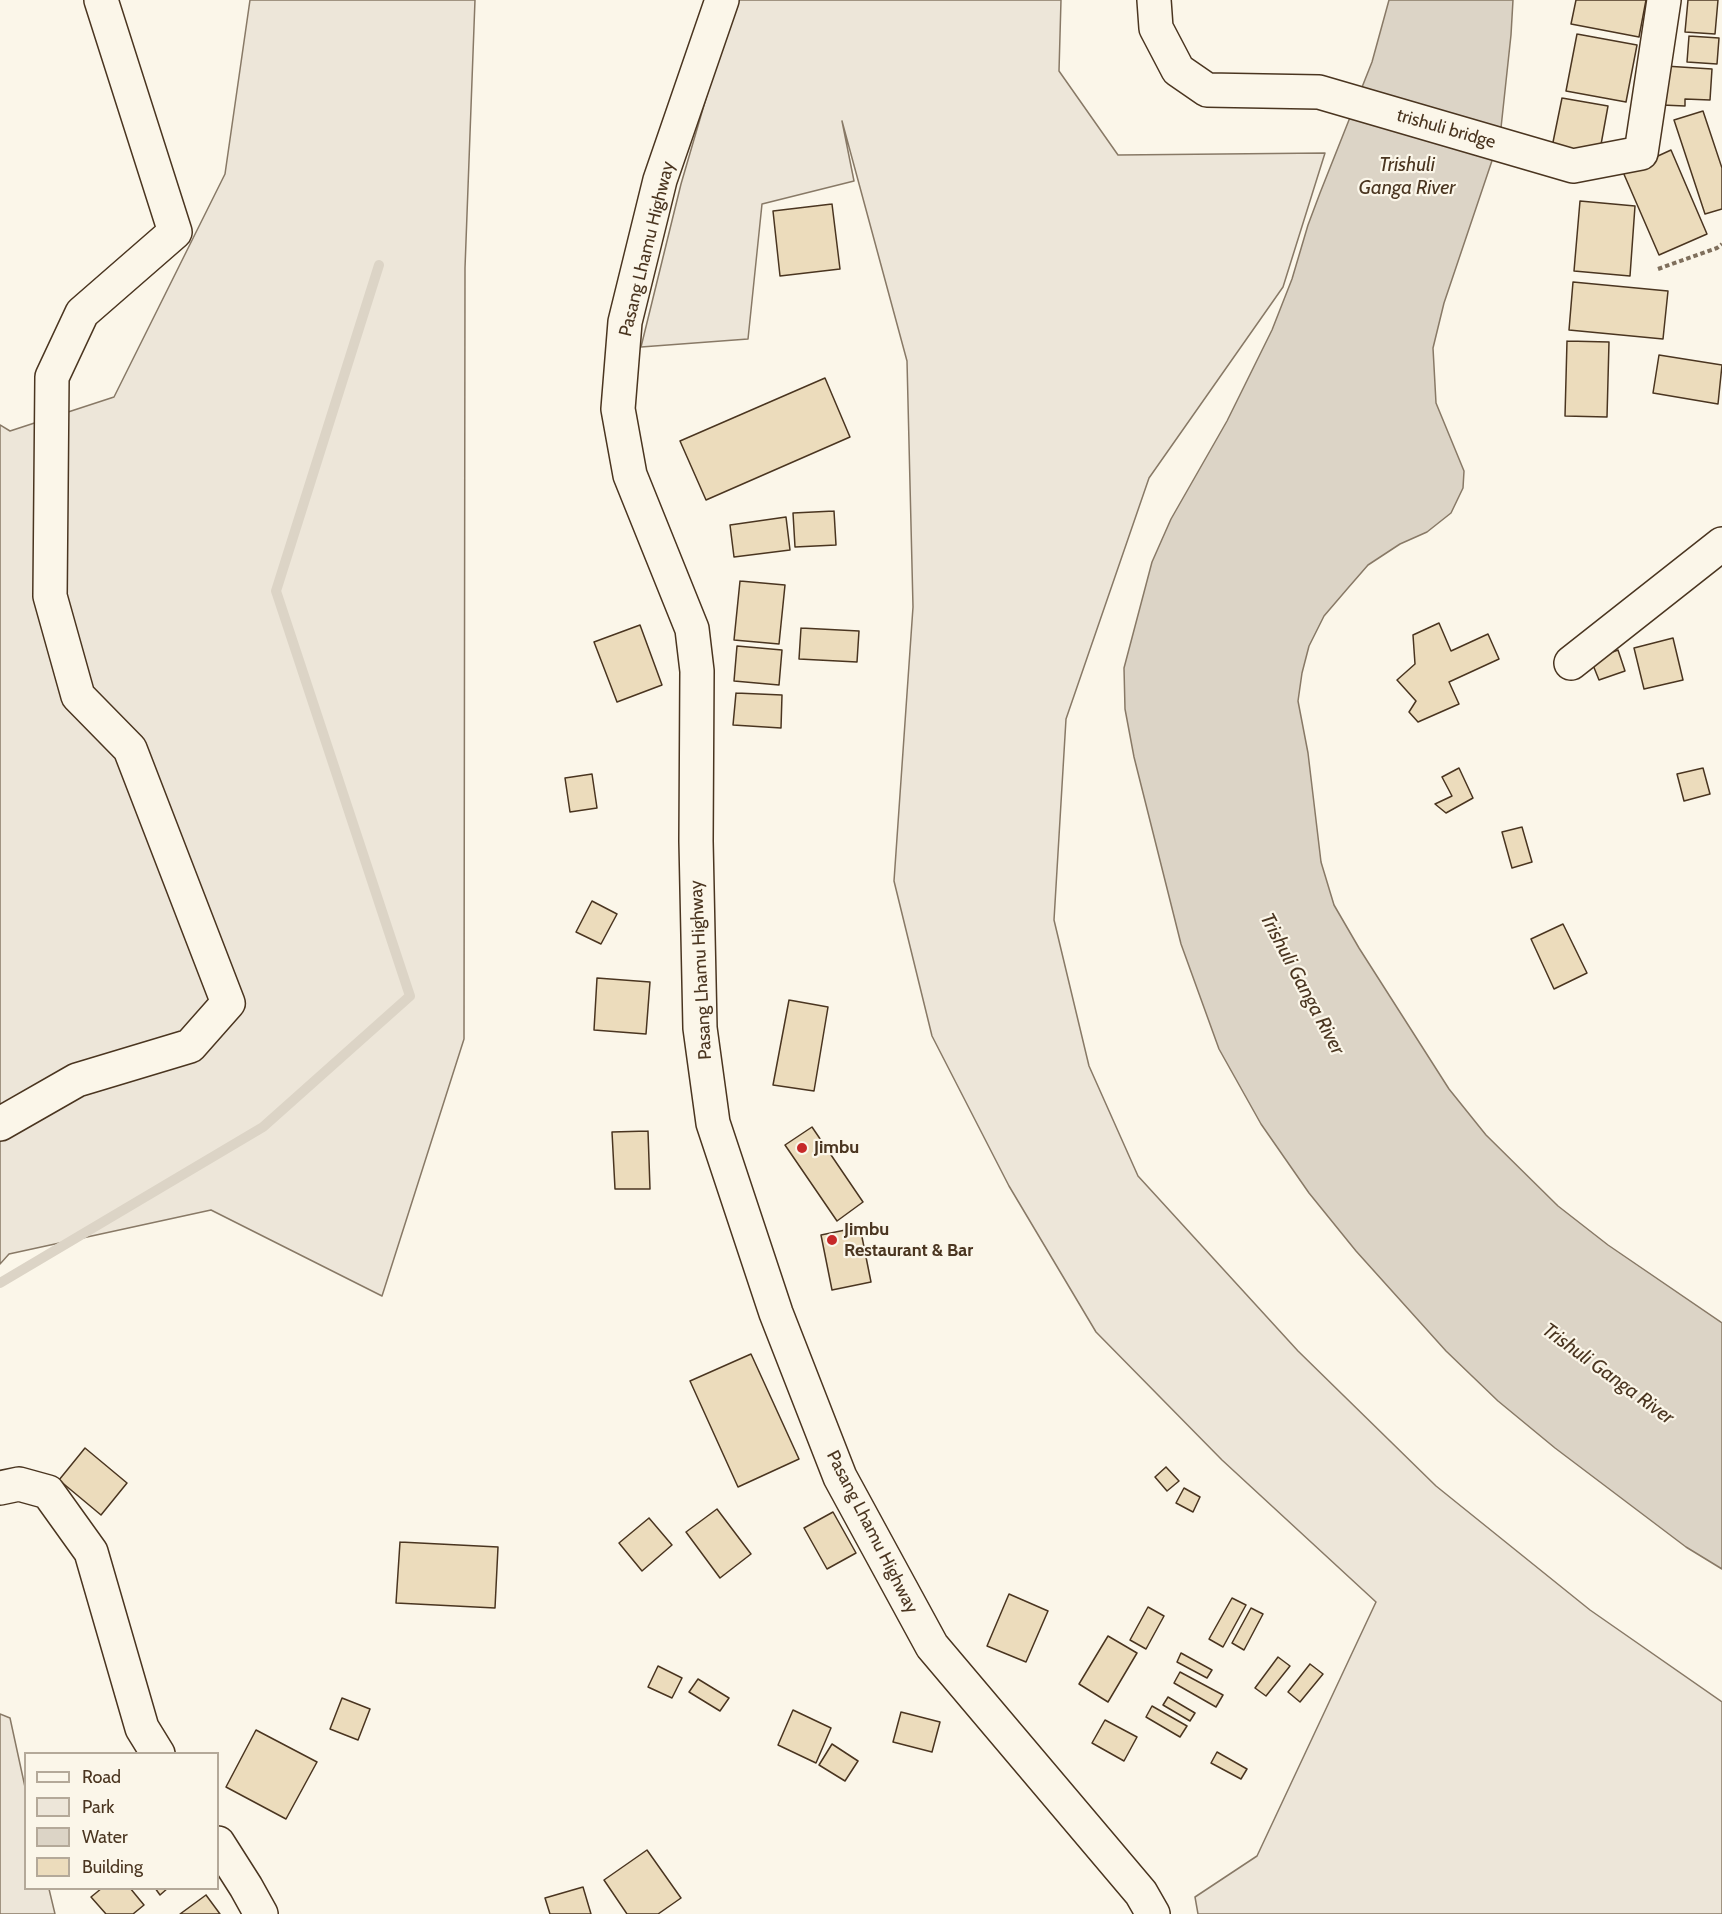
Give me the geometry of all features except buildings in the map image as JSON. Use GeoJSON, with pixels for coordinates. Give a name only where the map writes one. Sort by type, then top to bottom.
{"type":"FeatureCollection","features":[{"type":"Feature","properties":{"kind":"street"},"geometry":{"type":"LineString","coordinates":[[0,1124],[77,1080],[190,1046],[228,1003],[130,749],[78,696],[50,597],[52,377],[82,313],[175,232],[101,0]]}},
{"type":"Feature","properties":{"kind":"street","name":"Pasang Lhamu Highway"},"geometry":{"type":"LineString","coordinates":[[722,0],[660,180],[625,322],[618,409],[630,475],[692,629],[697,671],[696,841],[700,1028],[713,1123],[776,1313],[840,1477],[932,1646],[1141,1893],[1153,1914]]}},
{"type":"Feature","properties":{"kind":"street","name":"trishuli bridge"},"geometry":{"type":"LineString","coordinates":[[1154,0],[1156,28],[1178,70],[1207,90],[1319,92],[1573,166],[1641,153],[1664,0]]}},
{"type":"Feature","properties":{"kind":"street"},"geometry":{"type":"LineString","coordinates":[[1571,663],[1722,544]]}},
{"type":"Feature","properties":{"kind":"street"},"geometry":{"type":"LineString","coordinates":[[0,1488],[19,1484],[48,1492],[91,1552],[142,1728],[157,1752]]}},
{"type":"Feature","properties":{"kind":"street"},"geometry":{"type":"LineString","coordinates":[[219,1845],[261,1914]]}},
{"type":"Feature","properties":{"kind":"path"},"geometry":{"type":"LineString","coordinates":[[1658,269],[1717,248],[1722,244]]}},
{"type":"Feature","properties":{"kind":"green space"},"geometry":{"type":"Polygon","coordinates":[[[250,0],[475,0],[465,268],[464,1039],[382,1296],[211,1210],[9,1254],[0,1264],[0,425],[10,431],[114,397],[225,174],[250,0]]]}},
{"type":"Feature","properties":{"kind":"green space"},"geometry":{"type":"Polygon","coordinates":[[[739,0],[1061,0],[1059,71],[1118,155],[1325,153],[1283,287],[1149,478],[1066,719],[1054,920],[1089,1066],[1138,1176],[1298,1351],[1436,1486],[1590,1610],[1722,1702],[1722,1914],[1198,1914],[1195,1897],[1257,1856],[1376,1602],[1222,1460],[1096,1332],[1009,1186],[932,1036],[894,881],[913,607],[907,361],[842,121],[854,181],[762,204],[748,339],[641,347],[681,184],[716,64],[739,0]]]}},
{"type":"Feature","properties":{"kind":"green space"},"geometry":{"type":"Polygon","coordinates":[[[0,1714],[10,1718],[24,1782],[24,1890],[49,1890],[55,1914],[0,1914],[0,1714]]]}},
{"type":"Feature","properties":{"kind":"water","name":"Trishuli Ganga River"},"geometry":{"type":"Polygon","coordinates":[[[1389,0],[1513,0],[1511,35],[1500,137],[1444,303],[1433,348],[1436,403],[1464,471],[1463,488],[1451,513],[1427,532],[1400,544],[1368,565],[1324,616],[1309,646],[1302,673],[1298,701],[1308,753],[1321,862],[1334,905],[1359,948],[1449,1089],[1486,1135],[1558,1206],[1608,1245],[1722,1323],[1722,1569],[1686,1547],[1555,1448],[1498,1401],[1446,1351],[1356,1251],[1309,1193],[1261,1124],[1219,1049],[1181,944],[1134,757],[1125,709],[1124,668],[1152,562],[1171,519],[1227,421],[1272,330],[1292,279],[1308,225],[1372,62],[1389,0]]]}},
{"type":"Feature","properties":{"kind":"waterway"},"geometry":{"type":"LineString","coordinates":[[0,1283],[263,1127],[410,996],[276,591],[379,265]]}},
{"type":"Feature","properties":{"kind":"place","name":"Jimbu"},"geometry":{"type":"Point","coordinates":[802,1148]}},
{"type":"Feature","properties":{"kind":"place","name":"Jimbu Restaurant & Bar"},"geometry":{"type":"Point","coordinates":[832,1240]}}]}
